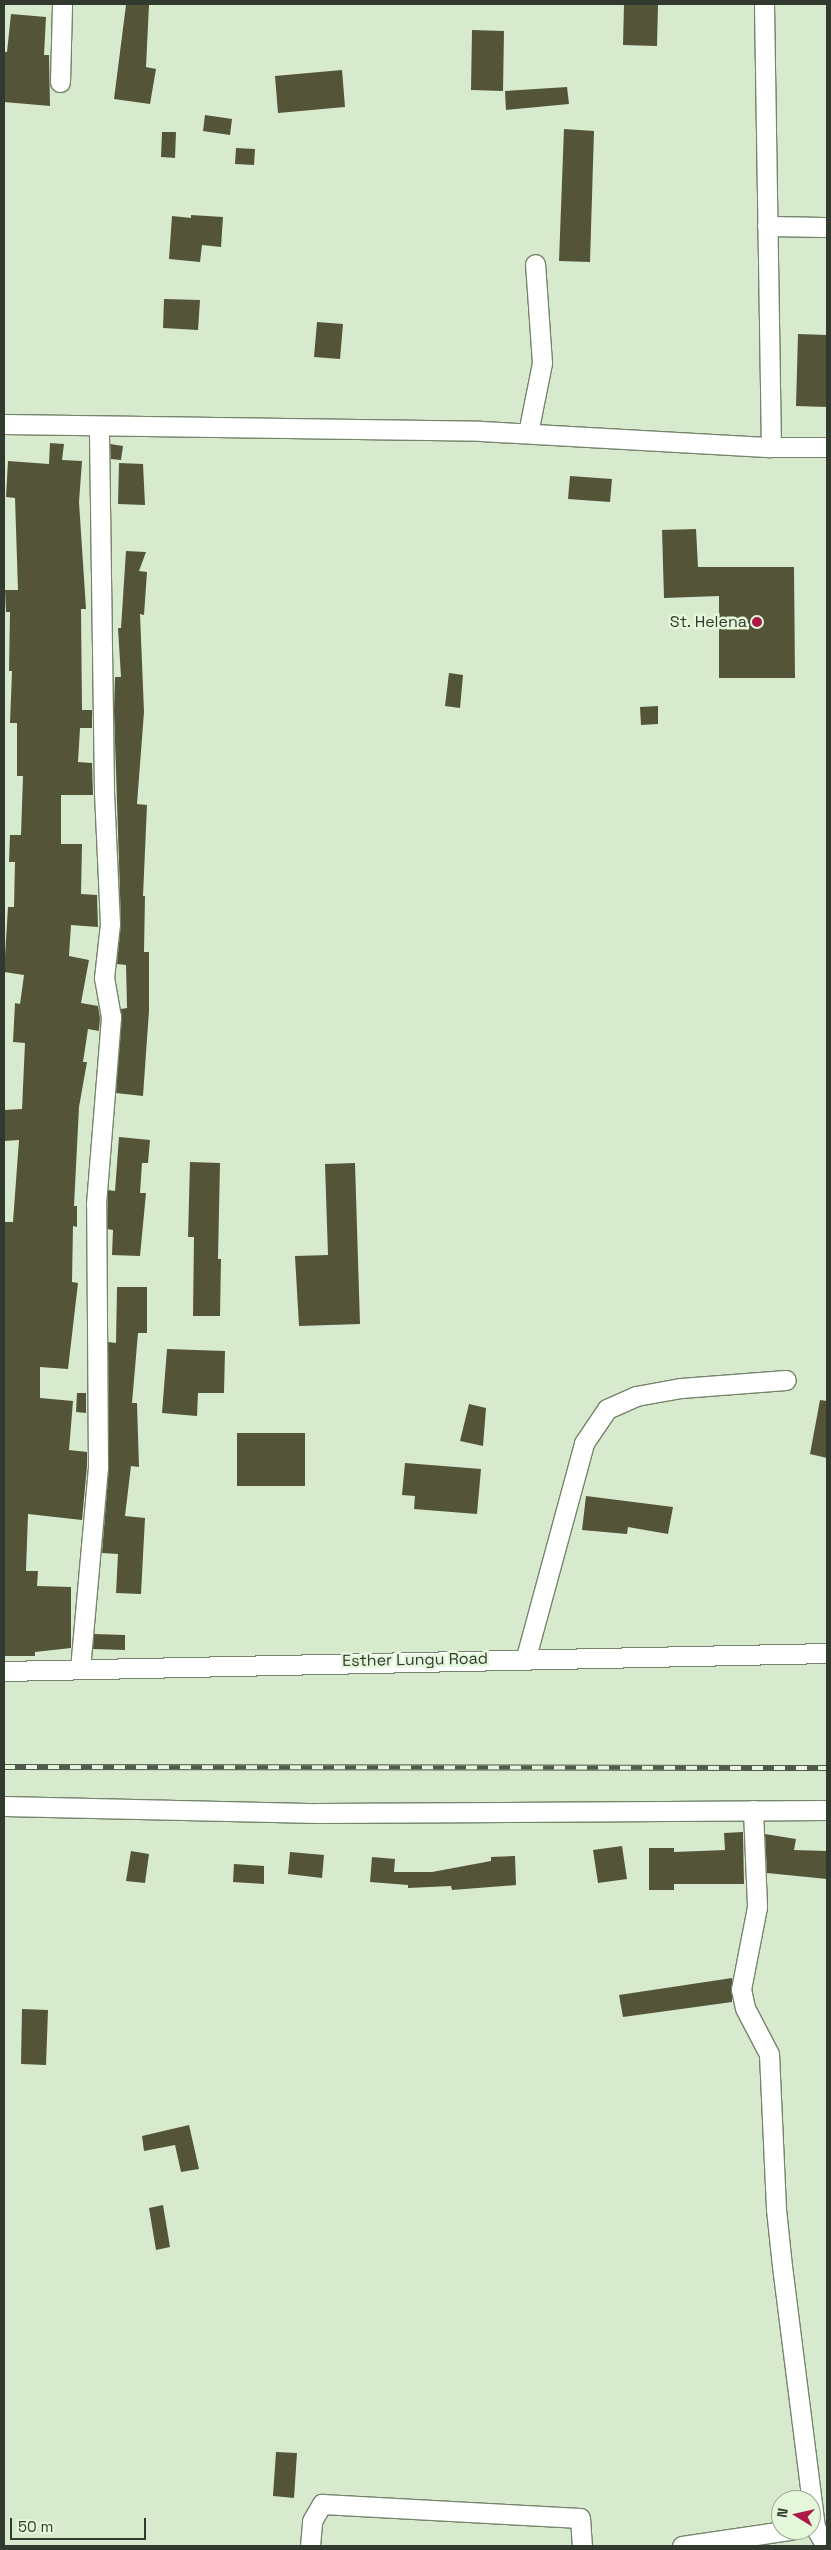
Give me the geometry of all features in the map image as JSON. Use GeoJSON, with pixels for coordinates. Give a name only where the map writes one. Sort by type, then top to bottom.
{"type":"FeatureCollection","features":[{"type":"Feature","properties":{"kind":"street"},"geometry":{"type":"LineString","coordinates":[[60,82],[62,4]]}},
{"type":"Feature","properties":{"kind":"street"},"geometry":{"type":"LineString","coordinates":[[764,4],[771,447]]}},
{"type":"Feature","properties":{"kind":"street"},"geometry":{"type":"LineString","coordinates":[[767,226],[827,227]]}},
{"type":"Feature","properties":{"kind":"street"},"geometry":{"type":"LineString","coordinates":[[528,433],[542,363],[535,264]]}},
{"type":"Feature","properties":{"kind":"street"},"geometry":{"type":"LineString","coordinates":[[4,424],[528,433],[771,447],[827,447]]}},
{"type":"Feature","properties":{"kind":"street"},"geometry":{"type":"LineString","coordinates":[[80,1669],[98,1466],[96,1204],[111,1017],[104,978],[110,924],[104,792],[99,426]]}},
{"type":"Feature","properties":{"kind":"street"},"geometry":{"type":"LineString","coordinates":[[526,1657],[584,1442],[607,1409],[636,1396],[681,1388],[786,1380]]}},
{"type":"Feature","properties":{"kind":"street","name":"Esther Lungu Road"},"geometry":{"type":"LineString","coordinates":[[4,1671],[526,1657],[827,1653]]}},
{"type":"Feature","properties":{"kind":"street"},"geometry":{"type":"LineString","coordinates":[[4,1806],[318,1813],[827,1810]]}},
{"type":"Feature","properties":{"kind":"street"},"geometry":{"type":"LineString","coordinates":[[753,1810],[757,1907],[741,1989],[744,2008],[769,2054],[776,2208],[809,2490]]}},
{"type":"Feature","properties":{"kind":"street"},"geometry":{"type":"LineString","coordinates":[[310,2546],[312,2521],[322,2504],[580,2518],[582,2546]]}},
{"type":"Feature","properties":{"kind":"street"},"geometry":{"type":"LineString","coordinates":[[682,2546],[771,2533]]}},
{"type":"Feature","properties":{"kind":"building"},"geometry":{"type":"Polygon","coordinates":[[[624,4],[658,4],[657,46],[623,45],[624,4]]]}},
{"type":"Feature","properties":{"kind":"building"},"geometry":{"type":"Polygon","coordinates":[[[126,5],[149,5],[146,67],[156,69],[150,104],[114,99],[126,5]]]}},
{"type":"Feature","properties":{"kind":"building"},"geometry":{"type":"Polygon","coordinates":[[[11,14],[46,17],[44,55],[49,55],[50,106],[4,102],[4,52],[7,52],[11,14]]]}},
{"type":"Feature","properties":{"kind":"building"},"geometry":{"type":"Polygon","coordinates":[[[472,30],[504,31],[503,91],[471,90],[472,30]]]}},
{"type":"Feature","properties":{"kind":"building"},"geometry":{"type":"Polygon","coordinates":[[[342,70],[345,107],[278,113],[275,76],[342,70]]]}},
{"type":"Feature","properties":{"kind":"building"},"geometry":{"type":"Polygon","coordinates":[[[567,87],[569,104],[506,110],[505,91],[567,87]]]}},
{"type":"Feature","properties":{"kind":"building"},"geometry":{"type":"Polygon","coordinates":[[[205,115],[232,119],[230,135],[203,131],[205,115]]]}},
{"type":"Feature","properties":{"kind":"building"},"geometry":{"type":"Polygon","coordinates":[[[564,129],[594,131],[590,262],[559,261],[564,129]]]}},
{"type":"Feature","properties":{"kind":"building"},"geometry":{"type":"Polygon","coordinates":[[[162,132],[176,132],[175,158],[161,157],[162,132]]]}},
{"type":"Feature","properties":{"kind":"building"},"geometry":{"type":"Polygon","coordinates":[[[236,148],[255,149],[254,165],[235,164],[236,148]]]}},
{"type":"Feature","properties":{"kind":"building"},"geometry":{"type":"Polygon","coordinates":[[[191,215],[223,217],[221,247],[202,245],[200,262],[169,259],[172,216],[191,218],[191,215]]]}},
{"type":"Feature","properties":{"kind":"building"},"geometry":{"type":"Polygon","coordinates":[[[164,299],[200,300],[198,330],[163,328],[164,299]]]}},
{"type":"Feature","properties":{"kind":"building"},"geometry":{"type":"Polygon","coordinates":[[[317,322],[343,324],[340,359],[314,357],[317,322]]]}},
{"type":"Feature","properties":{"kind":"building"},"geometry":{"type":"Polygon","coordinates":[[[798,334],[827,335],[827,407],[796,406],[798,334]]]}},
{"type":"Feature","properties":{"kind":"building"},"geometry":{"type":"Polygon","coordinates":[[[50,443],[64,444],[62,460],[82,461],[79,502],[86,609],[81,609],[82,710],[92,710],[92,728],[80,728],[78,762],[92,763],[93,795],[61,795],[61,844],[82,844],[81,894],[97,895],[98,927],[71,925],[69,956],[89,960],[81,1003],[98,1006],[100,1018],[99,1031],[88,1029],[83,1062],[87,1062],[79,1107],[74,1206],[77,1206],[77,1227],[73,1226],[72,1282],[78,1283],[68,1369],[40,1367],[40,1398],[73,1401],[69,1450],[87,1452],[87,1466],[82,1520],[28,1514],[26,1571],[38,1571],[37,1586],[71,1587],[71,1648],[35,1652],[35,1656],[4,1656],[4,1222],[13,1222],[19,1140],[4,1141],[4,1110],[22,1109],[25,1043],[13,1042],[15,1003],[20,1004],[24,975],[4,972],[8,907],[14,907],[15,862],[9,862],[10,835],[21,835],[23,776],[17,776],[17,723],[10,723],[12,671],[9,671],[10,612],[6,612],[5,590],[18,590],[15,498],[6,497],[8,461],[49,464],[50,443]]]}},
{"type":"Feature","properties":{"kind":"building"},"geometry":{"type":"Polygon","coordinates":[[[110,444],[123,446],[121,460],[111,459],[110,444]]]}},
{"type":"Feature","properties":{"kind":"building"},"geometry":{"type":"Polygon","coordinates":[[[119,463],[143,464],[145,505],[118,504],[119,463]]]}},
{"type":"Feature","properties":{"kind":"building"},"geometry":{"type":"Polygon","coordinates":[[[570,476],[612,479],[610,502],[568,499],[570,476]]]}},
{"type":"Feature","properties":{"kind":"building","name":"St. Helena"},"geometry":{"type":"Polygon","coordinates":[[[696,529],[698,567],[794,567],[795,678],[719,678],[719,596],[664,598],[662,530],[696,529]]]}},
{"type":"Feature","properties":{"kind":"building"},"geometry":{"type":"Polygon","coordinates":[[[126,551],[146,552],[139,571],[147,572],[144,615],[140,614],[144,712],[137,804],[147,805],[143,896],[145,896],[144,952],[149,952],[149,1011],[143,1096],[116,1093],[121,1009],[127,1008],[126,965],[117,964],[121,923],[114,710],[115,677],[121,677],[118,628],[121,628],[126,551]]]}},
{"type":"Feature","properties":{"kind":"building"},"geometry":{"type":"Polygon","coordinates":[[[449,673],[463,675],[460,708],[445,706],[449,673]]]}},
{"type":"Feature","properties":{"kind":"building"},"geometry":{"type":"Polygon","coordinates":[[[658,706],[658,724],[641,725],[640,707],[658,706]]]}},
{"type":"Feature","properties":{"kind":"building"},"geometry":{"type":"Polygon","coordinates":[[[119,1137],[150,1140],[148,1163],[142,1163],[140,1193],[146,1193],[140,1256],[112,1255],[113,1230],[107,1229],[108,1190],[115,1191],[119,1137]]]}},
{"type":"Feature","properties":{"kind":"building"},"geometry":{"type":"Polygon","coordinates":[[[190,1162],[220,1163],[218,1259],[221,1259],[220,1316],[193,1316],[194,1237],[188,1237],[190,1162]]]}},
{"type":"Feature","properties":{"kind":"building"},"geometry":{"type":"Polygon","coordinates":[[[355,1163],[360,1324],[299,1326],[295,1256],[328,1255],[325,1164],[355,1163]]]}},
{"type":"Feature","properties":{"kind":"building"},"geometry":{"type":"Polygon","coordinates":[[[117,1287],[147,1287],[147,1333],[138,1333],[132,1403],[137,1403],[139,1467],[131,1466],[125,1516],[145,1518],[141,1594],[116,1593],[118,1554],[102,1553],[109,1466],[108,1342],[116,1343],[117,1287]]]}},
{"type":"Feature","properties":{"kind":"building"},"geometry":{"type":"Polygon","coordinates":[[[167,1349],[225,1351],[224,1393],[198,1393],[197,1416],[162,1413],[167,1349]]]}},
{"type":"Feature","properties":{"kind":"building"},"geometry":{"type":"Polygon","coordinates":[[[77,1393],[86,1393],[86,1413],[76,1412],[77,1393]]]}},
{"type":"Feature","properties":{"kind":"building"},"geometry":{"type":"Polygon","coordinates":[[[820,1400],[827,1401],[827,1458],[810,1454],[820,1400]]]}},
{"type":"Feature","properties":{"kind":"building"},"geometry":{"type":"Polygon","coordinates":[[[469,1404],[486,1408],[483,1446],[460,1441],[469,1404]]]}},
{"type":"Feature","properties":{"kind":"building"},"geometry":{"type":"Polygon","coordinates":[[[237,1433],[305,1433],[305,1486],[237,1486],[237,1433]]]}},
{"type":"Feature","properties":{"kind":"building"},"geometry":{"type":"Polygon","coordinates":[[[405,1463],[481,1469],[477,1514],[414,1509],[415,1496],[402,1495],[405,1463]]]}},
{"type":"Feature","properties":{"kind":"building"},"geometry":{"type":"Polygon","coordinates":[[[586,1496],[673,1507],[668,1534],[628,1527],[627,1534],[582,1530],[586,1496]]]}},
{"type":"Feature","properties":{"kind":"building"},"geometry":{"type":"Polygon","coordinates":[[[94,1634],[125,1635],[125,1650],[93,1649],[94,1634]]]}},
{"type":"Feature","properties":{"kind":"building"},"geometry":{"type":"Polygon","coordinates":[[[743,1832],[744,1884],[674,1884],[674,1890],[649,1890],[649,1848],[674,1848],[674,1852],[725,1850],[724,1833],[743,1832]]]}},
{"type":"Feature","properties":{"kind":"building"},"geometry":{"type":"Polygon","coordinates":[[[765,1834],[796,1839],[794,1850],[827,1851],[827,1879],[767,1873],[765,1834]]]}},
{"type":"Feature","properties":{"kind":"building"},"geometry":{"type":"Polygon","coordinates":[[[622,1846],[627,1879],[598,1883],[593,1850],[622,1846]]]}},
{"type":"Feature","properties":{"kind":"building"},"geometry":{"type":"Polygon","coordinates":[[[131,1851],[149,1854],[145,1883],[126,1881],[131,1851]]]}},
{"type":"Feature","properties":{"kind":"building"},"geometry":{"type":"Polygon","coordinates":[[[290,1852],[324,1855],[322,1878],[288,1874],[290,1852]]]}},
{"type":"Feature","properties":{"kind":"building"},"geometry":{"type":"Polygon","coordinates":[[[515,1856],[516,1885],[452,1890],[451,1886],[408,1888],[408,1885],[370,1882],[372,1857],[395,1859],[394,1872],[432,1872],[491,1861],[491,1857],[515,1856]]]}},
{"type":"Feature","properties":{"kind":"building"},"geometry":{"type":"Polygon","coordinates":[[[234,1864],[264,1866],[264,1884],[233,1882],[234,1864]]]}},
{"type":"Feature","properties":{"kind":"building"},"geometry":{"type":"Polygon","coordinates":[[[732,1978],[732,2002],[623,2017],[619,1995],[732,1978]]]}},
{"type":"Feature","properties":{"kind":"building"},"geometry":{"type":"Polygon","coordinates":[[[22,2009],[48,2010],[46,2065],[21,2064],[22,2009]]]}},
{"type":"Feature","properties":{"kind":"building"},"geometry":{"type":"Polygon","coordinates":[[[189,2125],[199,2169],[181,2172],[175,2145],[144,2151],[142,2136],[189,2125]]]}},
{"type":"Feature","properties":{"kind":"building"},"geometry":{"type":"Polygon","coordinates":[[[163,2205],[170,2247],[156,2250],[149,2208],[163,2205]]]}},
{"type":"Feature","properties":{"kind":"building"},"geometry":{"type":"Polygon","coordinates":[[[276,2452],[297,2453],[294,2498],[273,2496],[276,2452]]]}},
{"type":"Feature","properties":{"kind":"railway"},"geometry":{"type":"LineString","coordinates":[[4,1767],[827,1768]]}},
{"type":"Feature","properties":{"kind":"place","name":"St. Helena"},"geometry":{"type":"Point","coordinates":[757,622]}}]}
